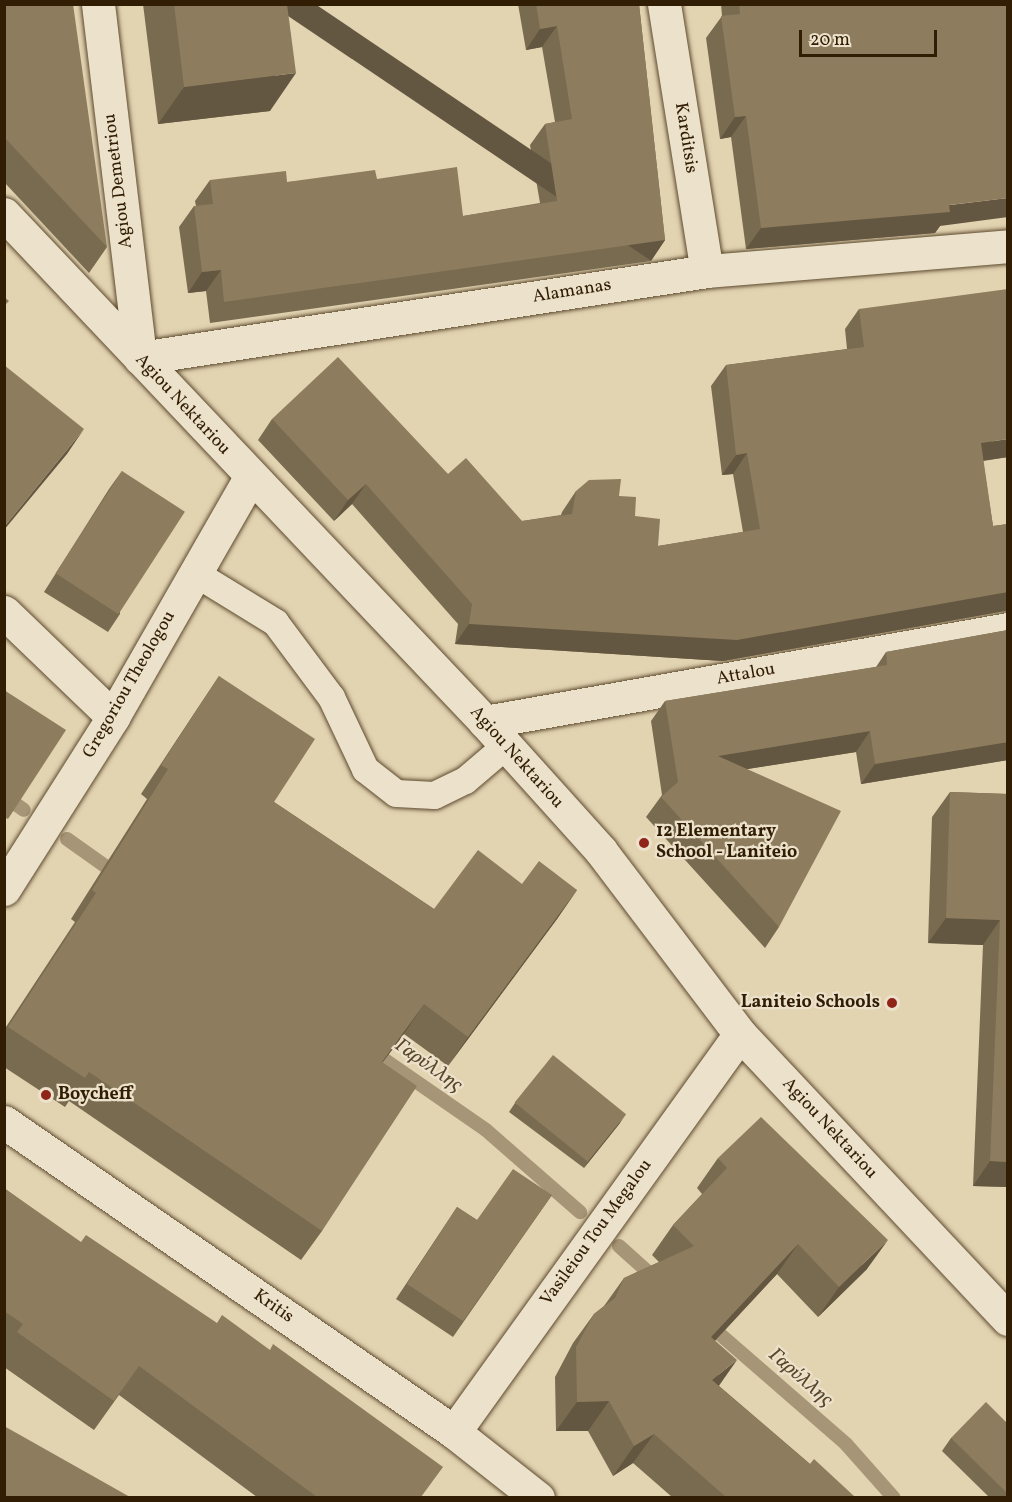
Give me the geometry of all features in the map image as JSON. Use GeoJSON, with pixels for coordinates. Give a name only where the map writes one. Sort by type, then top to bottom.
{"type":"FeatureCollection","features":[{"type":"Feature","properties":{"kind":"street","name":"Agiou Demetriou"},"geometry":{"type":"LineString","coordinates":[[98,4],[140,358]]}},
{"type":"Feature","properties":{"kind":"street","name":"Karditsis"},"geometry":{"type":"LineString","coordinates":[[664,4],[706,271]]}},
{"type":"Feature","properties":{"kind":"street","name":"Agiou Nektariou"},"geometry":{"type":"LineString","coordinates":[[4,214],[250,478],[496,734],[601,851],[740,1034],[1008,1319]]}},
{"type":"Feature","properties":{"kind":"street","name":"Alamanas"},"geometry":{"type":"LineString","coordinates":[[140,358],[706,271],[1008,246]]}},
{"type":"Feature","properties":{"kind":"street","name":"Gregoriou Theologou"},"geometry":{"type":"LineString","coordinates":[[4,889],[113,717],[250,478]]}},
{"type":"Feature","properties":{"kind":"street"},"geometry":{"type":"LineString","coordinates":[[4,612],[113,717]]}},
{"type":"Feature","properties":{"kind":"street","name":"Attalou"},"geometry":{"type":"LineString","coordinates":[[496,734],[1008,629]]}},
{"type":"Feature","properties":{"kind":"street","name":"Vasileiou Tou Megalou"},"geometry":{"type":"LineString","coordinates":[[454,1432],[740,1034]]}},
{"type":"Feature","properties":{"kind":"street","name":"Kritis"},"geometry":{"type":"LineString","coordinates":[[4,1122],[454,1432],[538,1497]]}},
{"type":"Feature","properties":{"kind":"lane"},"geometry":{"type":"LineString","coordinates":[[195,573],[275,622],[331,697],[365,769],[396,793],[434,795],[465,780],[496,734]]}},
{"type":"Feature","properties":{"kind":"building"},"geometry":{"type":"Polygon","coordinates":[[[4,4],[73,4],[107,247],[4,137],[4,4]]]}},
{"type":"Feature","properties":{"kind":"building"},"geometry":{"type":"Polygon","coordinates":[[[174,4],[287,4],[296,73],[184,87],[174,4]]]}},
{"type":"Feature","properties":{"kind":"building"},"geometry":{"type":"Polygon","coordinates":[[[536,4],[639,4],[665,240],[224,302],[221,270],[202,272],[194,206],[213,204],[210,180],[286,171],[287,182],[375,170],[377,179],[457,167],[463,216],[557,201],[545,124],[572,119],[557,26],[540,29],[536,4]]]}},
{"type":"Feature","properties":{"kind":"building"},"geometry":{"type":"Polygon","coordinates":[[[739,4],[1008,4],[1008,198],[949,205],[950,212],[761,228],[746,116],[735,117],[721,16],[740,14],[739,4]]]}},
{"type":"Feature","properties":{"kind":"building"},"geometry":{"type":"Polygon","coordinates":[[[1008,289],[1008,439],[981,443],[993,526],[1008,524],[1008,592],[737,640],[469,624],[472,604],[366,484],[348,500],[272,419],[338,357],[448,474],[466,458],[522,521],[572,514],[576,491],[589,480],[621,479],[619,496],[636,497],[635,516],[660,519],[658,546],[760,529],[747,453],[736,455],[726,365],[864,347],[859,309],[1008,289]]]}},
{"type":"Feature","properties":{"kind":"building"},"geometry":{"type":"Polygon","coordinates":[[[4,365],[84,429],[4,527],[4,365]]]}},
{"type":"Feature","properties":{"kind":"building"},"geometry":{"type":"Polygon","coordinates":[[[122,471],[185,512],[118,614],[56,573],[122,471]]]}},
{"type":"Feature","properties":{"kind":"building"},"geometry":{"type":"Polygon","coordinates":[[[1008,630],[1008,742],[875,764],[870,731],[718,756],[841,811],[779,927],[661,797],[678,782],[665,701],[887,665],[886,652],[1008,630]]]}},
{"type":"Feature","properties":{"kind":"building"},"geometry":{"type":"Polygon","coordinates":[[[219,676],[315,739],[274,802],[434,909],[478,850],[522,884],[539,861],[577,890],[468,1037],[424,1004],[382,1062],[417,1086],[322,1231],[89,1072],[85,1078],[8,1027],[96,893],[92,890],[168,769],[161,765],[219,676]]]}},
{"type":"Feature","properties":{"kind":"building"},"geometry":{"type":"Polygon","coordinates":[[[4,690],[66,730],[8,819],[4,817],[4,690]]]}},
{"type":"Feature","properties":{"kind":"building"},"geometry":{"type":"Polygon","coordinates":[[[950,792],[1008,794],[1008,1162],[990,1161],[1000,920],[946,918],[950,792]]]}},
{"type":"Feature","properties":{"kind":"building"},"geometry":{"type":"Polygon","coordinates":[[[553,1055],[626,1114],[588,1162],[515,1102],[553,1055]]]}},
{"type":"Feature","properties":{"kind":"building"},"geometry":{"type":"Polygon","coordinates":[[[761,1117],[888,1240],[839,1287],[798,1244],[711,1337],[737,1360],[712,1380],[810,1464],[814,1459],[855,1497],[726,1497],[654,1434],[634,1446],[609,1401],[577,1402],[576,1347],[594,1314],[615,1298],[624,1278],[694,1246],[673,1225],[727,1168],[718,1158],[761,1117]]]}},
{"type":"Feature","properties":{"kind":"building"},"geometry":{"type":"Polygon","coordinates":[[[513,1169],[552,1195],[463,1321],[407,1284],[457,1207],[477,1220],[513,1169]]]}},
{"type":"Feature","properties":{"kind":"building"},"geometry":{"type":"Polygon","coordinates":[[[4,1188],[81,1242],[86,1235],[217,1323],[222,1315],[270,1350],[273,1344],[443,1467],[421,1497],[317,1497],[139,1366],[114,1401],[17,1332],[23,1324],[4,1311],[4,1188]]]}},
{"type":"Feature","properties":{"kind":"building"},"geometry":{"type":"Polygon","coordinates":[[[986,1402],[1008,1424],[1008,1494],[951,1438],[986,1402]]]}},
{"type":"Feature","properties":{"kind":"building"},"geometry":{"type":"Polygon","coordinates":[[[4,1426],[130,1497],[4,1497],[4,1426]]]}},
{"type":"Feature","properties":{"kind":"waterway","name":"Γαρύλλης"},"geometry":{"type":"LineString","coordinates":[[4,796],[24,810]]}},
{"type":"Feature","properties":{"kind":"waterway","name":"Γαρύλλης"},"geometry":{"type":"LineString","coordinates":[[67,839],[119,876]]}},
{"type":"Feature","properties":{"kind":"waterway","name":"Γαρύλλης"},"geometry":{"type":"LineString","coordinates":[[369,1049],[486,1130],[580,1212]]}},
{"type":"Feature","properties":{"kind":"waterway","name":"Γαρύλλης"},"geometry":{"type":"LineString","coordinates":[[619,1246],[658,1281]]}},
{"type":"Feature","properties":{"kind":"waterway","name":"Γαρύλλης"},"geometry":{"type":"LineString","coordinates":[[707,1323],[846,1444],[894,1498]]}},
{"type":"Feature","properties":{"kind":"place","name":"12 Elementary School - Laniteio"},"geometry":{"type":"Point","coordinates":[644,843]}},
{"type":"Feature","properties":{"kind":"place","name":"Laniteio Schools"},"geometry":{"type":"Point","coordinates":[892,1003]}},
{"type":"Feature","properties":{"kind":"place","name":"Boycheff"},"geometry":{"type":"Point","coordinates":[46,1095]}}]}
